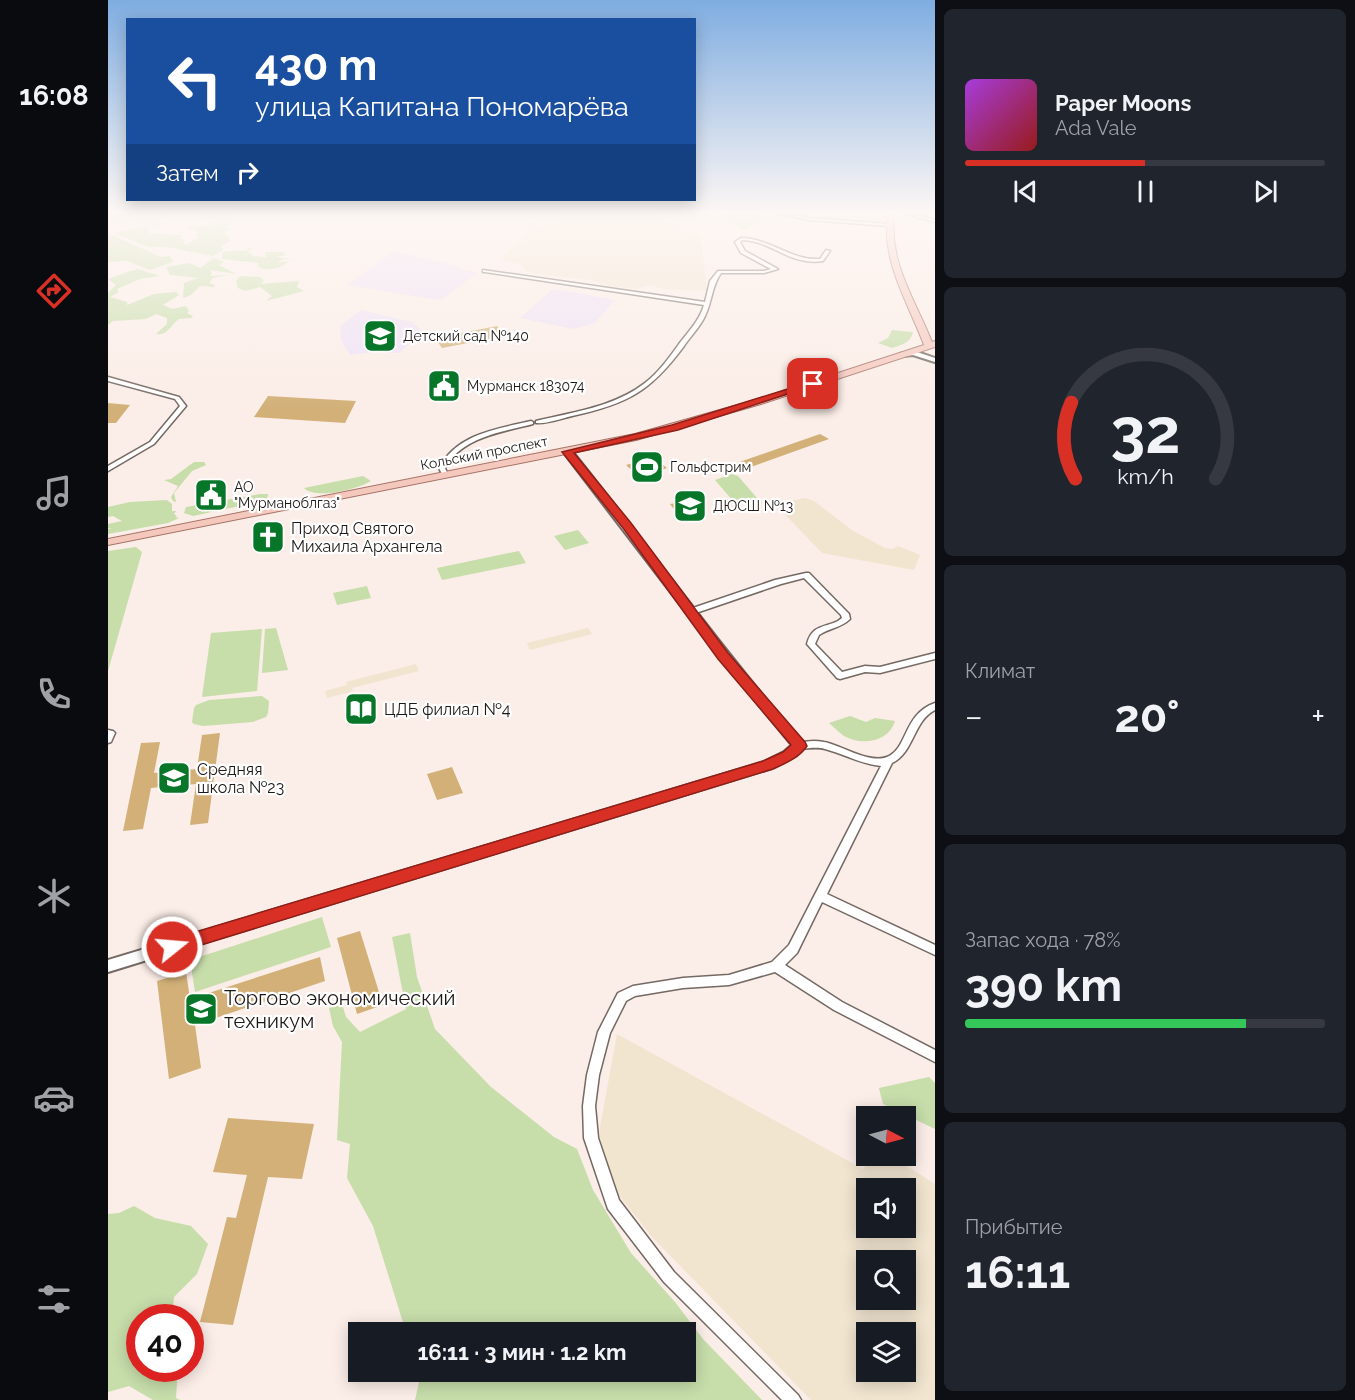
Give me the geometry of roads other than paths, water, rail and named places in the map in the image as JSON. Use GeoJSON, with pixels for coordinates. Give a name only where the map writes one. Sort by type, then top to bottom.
{"type":"FeatureCollection","features":[{"type":"Feature","properties":{"kind":"main road"},"geometry":{"type":"LineString","coordinates":[[900,278],[924,333],[933,347]]}},
{"type":"Feature","properties":{"kind":"main road"},"geometry":{"type":"LineString","coordinates":[[900,354],[918,345],[924,333]]}},
{"type":"Feature","properties":{"kind":"main road","name":"Кольский проспект"},"geometry":{"type":"LineString","coordinates":[[108,542],[567,452],[665,430],[716,416],[900,354],[933,347]]}},
{"type":"Feature","properties":{"kind":"street"},"geometry":{"type":"LineString","coordinates":[[539,278],[707,304]]}},
{"type":"Feature","properties":{"kind":"street"},"geometry":{"type":"LineString","coordinates":[[445,475],[442,468],[444,461],[470,441],[487,434],[588,411],[629,395],[646,385],[663,369],[705,311],[715,278]]}},
{"type":"Feature","properties":{"kind":"street"},"geometry":{"type":"LineString","coordinates":[[900,354],[914,352],[934,361],[933,347]]}},
{"type":"Feature","properties":{"kind":"street"},"geometry":{"type":"LineString","coordinates":[[108,380],[177,398],[183,406],[152,443],[108,469]]}},
{"type":"Feature","properties":{"kind":"street"},"geometry":{"type":"LineString","coordinates":[[567,452],[627,526],[723,656],[800,746]]}},
{"type":"Feature","properties":{"kind":"street"},"geometry":{"type":"LineString","coordinates":[[690,612],[778,582],[806,575],[845,614],[846,619],[842,623],[816,631],[812,636],[811,644],[840,676],[865,669],[880,670],[935,656]]}},
{"type":"Feature","properties":{"kind":"street"},"geometry":{"type":"LineString","coordinates":[[793,1400],[669,1276],[613,1204],[591,1138],[589,1106],[593,1075],[604,1032],[622,997],[643,989],[683,983],[729,980],[776,966],[793,949],[821,896],[884,763],[898,754],[922,714],[935,706]]}},
{"type":"Feature","properties":{"kind":"street"},"geometry":{"type":"LineString","coordinates":[[108,966],[768,765],[800,746],[813,742],[884,763]]}},
{"type":"Feature","properties":{"kind":"street"},"geometry":{"type":"LineString","coordinates":[[821,896],[935,950]]}},
{"type":"Feature","properties":{"kind":"street"},"geometry":{"type":"LineString","coordinates":[[776,966],[838,1006],[935,1056]]}},
{"type":"Feature","properties":{"kind":"place","name":"Детский сад №140"},"geometry":{"type":"Point","coordinates":[380,336]}},
{"type":"Feature","properties":{"kind":"place","name":"Мурманск 183074"},"geometry":{"type":"Point","coordinates":[444,386]}},
{"type":"Feature","properties":{"kind":"place","name":"Гольфстрим"},"geometry":{"type":"Point","coordinates":[647,467]}},
{"type":"Feature","properties":{"kind":"place","name":"AO \"Мурманоблгаз\""},"geometry":{"type":"Point","coordinates":[211,495]}},
{"type":"Feature","properties":{"kind":"place","name":"ДЮСШ №13"},"geometry":{"type":"Point","coordinates":[690,506]}},
{"type":"Feature","properties":{"kind":"place","name":"Приход Святого Михаила Архангела"},"geometry":{"type":"Point","coordinates":[268,537]}},
{"type":"Feature","properties":{"kind":"place","name":"ЦДБ филиал №4"},"geometry":{"type":"Point","coordinates":[361,709]}},
{"type":"Feature","properties":{"kind":"place","name":"Средняя школа №23"},"geometry":{"type":"Point","coordinates":[174,778]}},
{"type":"Feature","properties":{"kind":"place","name":"Торгово экономический техникум"},"geometry":{"type":"Point","coordinates":[201,1009]}}]}
